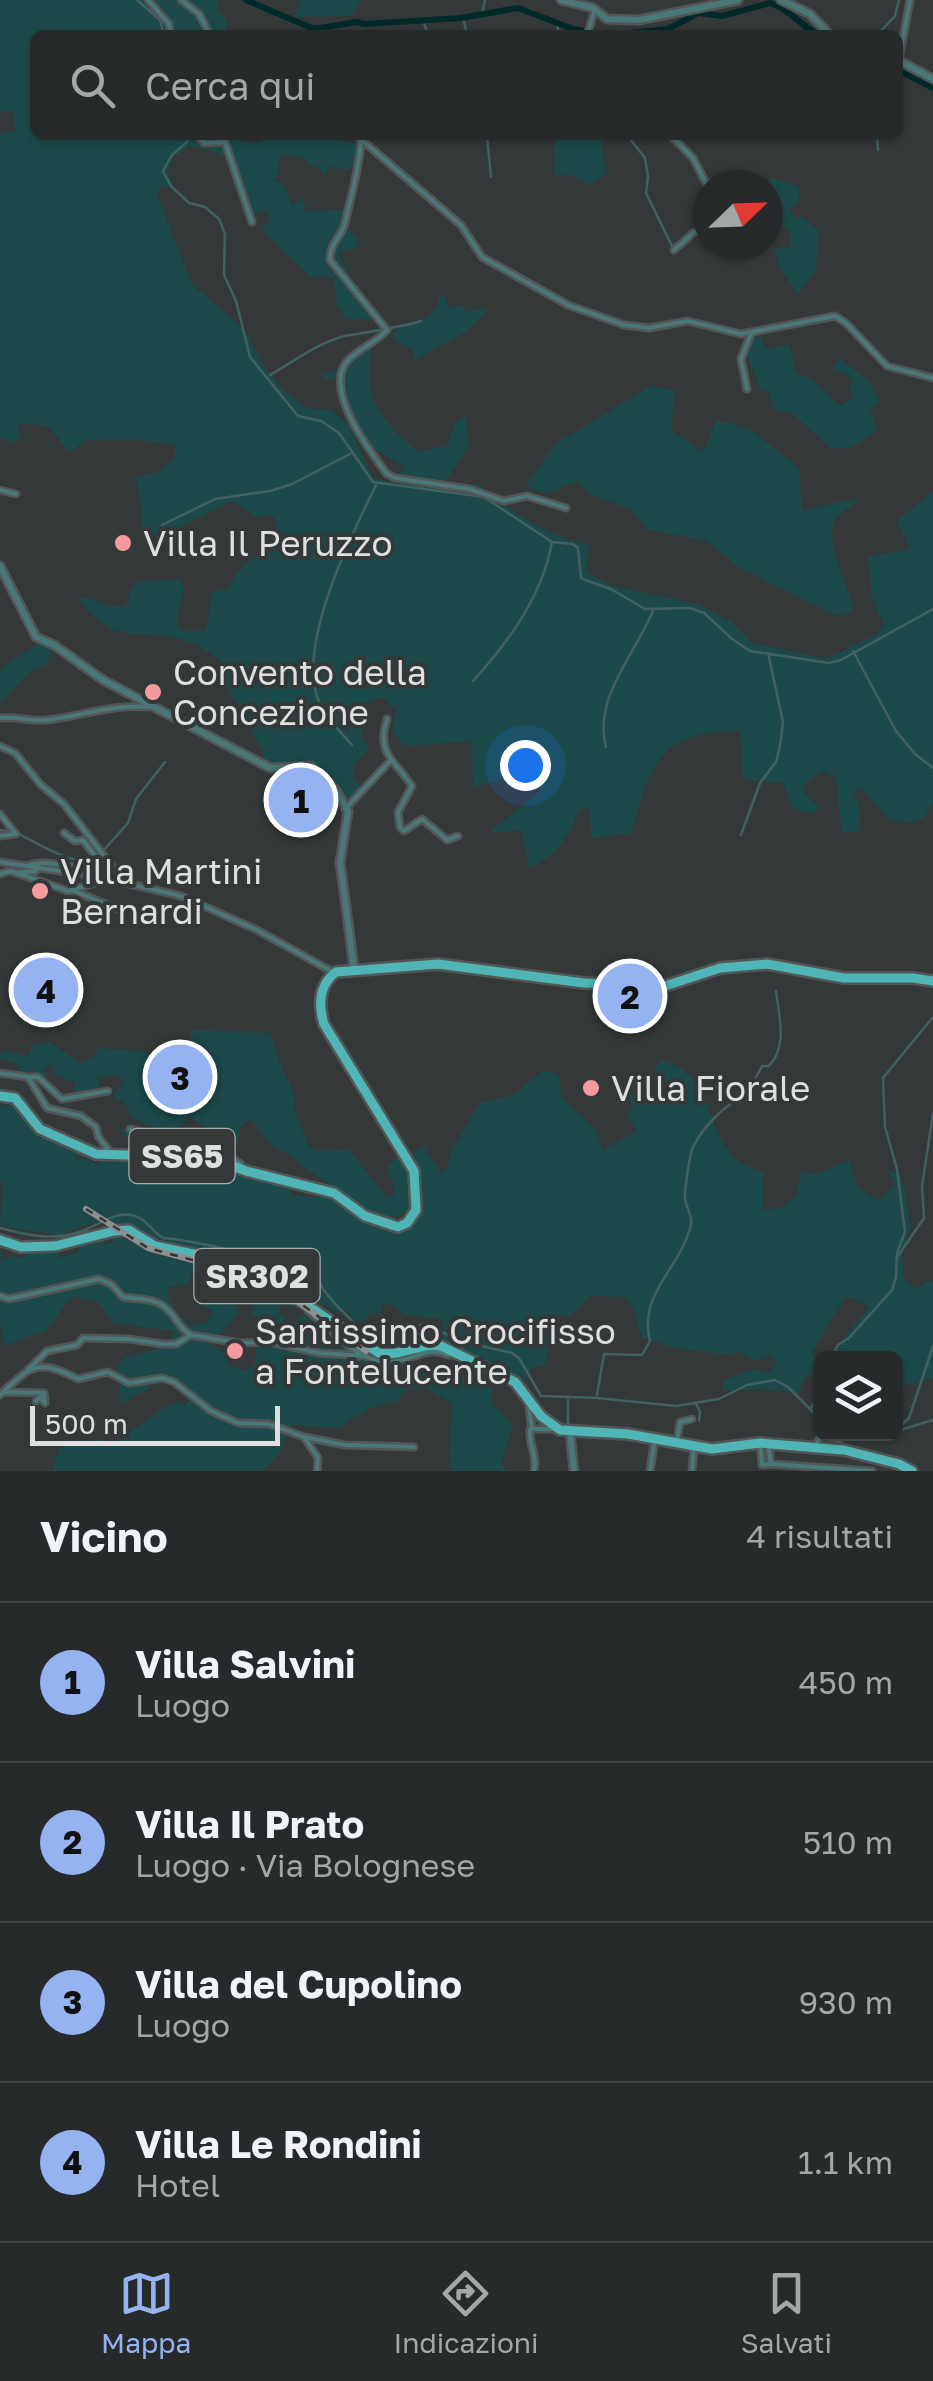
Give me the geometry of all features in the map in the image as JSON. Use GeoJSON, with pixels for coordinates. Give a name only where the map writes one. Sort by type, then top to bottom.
{"type":"FeatureCollection","features":[{"type":"Feature","properties":{"kind":"main road"},"geometry":{"type":"LineString","coordinates":[[340,970],[454,964],[574,982],[672,985],[720,968],[754,964],[844,978],[913,978],[933,982]]}},
{"type":"Feature","properties":{"kind":"main road","name":"SS65"},"geometry":{"type":"LineString","coordinates":[[0,1096],[15,1098],[40,1129],[101,1155],[204,1156],[334,1193],[370,1218],[401,1221],[412,1210],[418,1190],[410,1160],[324,1024],[320,996],[325,982],[340,970]]}},
{"type":"Feature","properties":{"kind":"main road","name":"SR302"},"geometry":{"type":"LineString","coordinates":[[0,1240],[21,1247],[55,1246],[129,1230],[156,1246],[203,1256],[276,1284],[380,1353],[396,1354],[435,1344],[515,1382],[557,1429]]}},
{"type":"Feature","properties":{"kind":"main road"},"geometry":{"type":"LineString","coordinates":[[557,1429],[722,1449],[764,1443],[863,1453],[912,1471]]}},
{"type":"Feature","properties":{"kind":"street"},"geometry":{"type":"LineString","coordinates":[[148,0],[170,30]]}},
{"type":"Feature","properties":{"kind":"street"},"geometry":{"type":"LineString","coordinates":[[181,0],[200,14],[208,30]]}},
{"type":"Feature","properties":{"kind":"street"},"geometry":{"type":"LineString","coordinates":[[561,0],[594,9],[607,19],[639,20],[738,0]]}},
{"type":"Feature","properties":{"kind":"street"},"geometry":{"type":"LineString","coordinates":[[781,0],[808,12],[825,30]]}},
{"type":"Feature","properties":{"kind":"street"},"geometry":{"type":"LineString","coordinates":[[903,35],[910,0]]}},
{"type":"Feature","properties":{"kind":"street"},"geometry":{"type":"LineString","coordinates":[[589,30],[594,9]]}},
{"type":"Feature","properties":{"kind":"street"},"geometry":{"type":"LineString","coordinates":[[903,63],[933,79]]}},
{"type":"Feature","properties":{"kind":"street"},"geometry":{"type":"LineString","coordinates":[[202,140],[226,142],[252,222]]}},
{"type":"Feature","properties":{"kind":"street"},"geometry":{"type":"LineString","coordinates":[[359,140],[360,164],[344,226],[332,241],[330,260],[387,331],[347,361],[341,374],[350,421],[387,474],[469,489],[504,502],[527,496],[566,508]]}},
{"type":"Feature","properties":{"kind":"street"},"geometry":{"type":"LineString","coordinates":[[362,140],[461,225],[482,257],[536,289],[624,325],[650,328],[688,321],[751,334],[835,316],[846,322],[888,366],[933,378]]}},
{"type":"Feature","properties":{"kind":"street"},"geometry":{"type":"LineString","coordinates":[[675,140],[699,170]]}},
{"type":"Feature","properties":{"kind":"street"},"geometry":{"type":"LineString","coordinates":[[674,250],[693,233]]}},
{"type":"Feature","properties":{"kind":"street"},"geometry":{"type":"LineString","coordinates":[[747,389],[742,359],[751,334]]}},
{"type":"Feature","properties":{"kind":"street"},"geometry":{"type":"LineString","coordinates":[[0,490],[16,494]]}},
{"type":"Feature","properties":{"kind":"street"},"geometry":{"type":"LineString","coordinates":[[0,566],[36,637],[102,680],[270,768],[311,766],[336,790],[347,807],[348,820],[340,862],[340,970],[190,900],[108,878],[0,862]]}},
{"type":"Feature","properties":{"kind":"street"},"geometry":{"type":"LineString","coordinates":[[0,718],[18,716],[41,722],[128,705],[150,705]]}},
{"type":"Feature","properties":{"kind":"street"},"geometry":{"type":"LineString","coordinates":[[387,718],[382,731],[384,752],[412,786],[398,812],[400,828],[404,831],[422,819],[447,840],[458,836]]}},
{"type":"Feature","properties":{"kind":"street"},"geometry":{"type":"LineString","coordinates":[[0,746],[15,753],[73,816],[112,866],[108,878]]}},
{"type":"Feature","properties":{"kind":"street"},"geometry":{"type":"LineString","coordinates":[[347,807],[391,760]]}},
{"type":"Feature","properties":{"kind":"street"},"geometry":{"type":"LineString","coordinates":[[0,814],[16,834],[0,836]]}},
{"type":"Feature","properties":{"kind":"street"},"geometry":{"type":"LineString","coordinates":[[27,866],[35,862],[78,869],[98,867],[98,860],[82,840],[76,841],[64,833]]}},
{"type":"Feature","properties":{"kind":"street"},"geometry":{"type":"LineString","coordinates":[[0,873],[15,864]]}},
{"type":"Feature","properties":{"kind":"street"},"geometry":{"type":"LineString","coordinates":[[0,873],[37,870]]}},
{"type":"Feature","properties":{"kind":"street"},"geometry":{"type":"LineString","coordinates":[[16,872],[120,910]]}},
{"type":"Feature","properties":{"kind":"street"},"geometry":{"type":"LineString","coordinates":[[71,890],[108,878]]}},
{"type":"Feature","properties":{"kind":"street"},"geometry":{"type":"LineString","coordinates":[[627,1014],[608,1005],[632,972],[645,970]]}},
{"type":"Feature","properties":{"kind":"street"},"geometry":{"type":"LineString","coordinates":[[0,1073],[38,1077],[62,1099],[108,1092]]}},
{"type":"Feature","properties":{"kind":"street"},"geometry":{"type":"LineString","coordinates":[[28,1078],[47,1108],[84,1117],[96,1127],[108,1148],[101,1155]]}},
{"type":"Feature","properties":{"kind":"street"},"geometry":{"type":"LineString","coordinates":[[130,1129],[182,1142],[214,1140],[247,1171]]}},
{"type":"Feature","properties":{"kind":"street"},"geometry":{"type":"LineString","coordinates":[[242,1278],[291,1300],[366,1356]]}},
{"type":"Feature","properties":{"kind":"street"},"geometry":{"type":"LineString","coordinates":[[0,1296],[9,1299],[99,1279],[123,1296],[161,1304],[191,1335],[240,1344],[270,1342],[388,1362],[433,1350],[495,1372]]}},
{"type":"Feature","properties":{"kind":"street"},"geometry":{"type":"LineString","coordinates":[[1,1394],[47,1352],[76,1345],[84,1338],[176,1344],[191,1335]]}},
{"type":"Feature","properties":{"kind":"street"},"geometry":{"type":"LineString","coordinates":[[26,1372],[46,1365],[78,1378],[105,1372],[129,1383],[162,1378],[182,1386],[211,1411],[238,1423],[269,1424],[304,1437],[344,1445],[414,1447]]}},
{"type":"Feature","properties":{"kind":"street"},"geometry":{"type":"LineString","coordinates":[[1,1394],[44,1394],[46,1403],[40,1397],[36,1400]]}},
{"type":"Feature","properties":{"kind":"street"},"geometry":{"type":"LineString","coordinates":[[528,1398],[534,1471]]}},
{"type":"Feature","properties":{"kind":"street"},"geometry":{"type":"LineString","coordinates":[[677,1441],[682,1418],[692,1418]]}},
{"type":"Feature","properties":{"kind":"street"},"geometry":{"type":"LineString","coordinates":[[532,1428],[545,1432],[557,1429]]}},
{"type":"Feature","properties":{"kind":"street"},"geometry":{"type":"LineString","coordinates":[[570,1432],[574,1471]]}},
{"type":"Feature","properties":{"kind":"street"},"geometry":{"type":"LineString","coordinates":[[304,1437],[318,1457],[316,1471]]}},
{"type":"Feature","properties":{"kind":"street"},"geometry":{"type":"LineString","coordinates":[[650,1471],[655,1438]]}},
{"type":"Feature","properties":{"kind":"street"},"geometry":{"type":"LineString","coordinates":[[814,1448],[818,1441]]}},
{"type":"Feature","properties":{"kind":"street"},"geometry":{"type":"LineString","coordinates":[[764,1443],[762,1464],[872,1471]]}},
{"type":"Feature","properties":{"kind":"street"},"geometry":{"type":"LineString","coordinates":[[692,1471],[695,1446]]}},
{"type":"Feature","properties":{"kind":"shaded area"},"geometry":{"type":"Polygon","coordinates":[[[0,0],[219,0],[217,7],[227,30],[30,30],[30,140],[237,140],[260,144],[262,140],[341,140],[363,147],[362,159],[352,158],[354,164],[349,169],[332,165],[324,175],[319,168],[307,164],[307,159],[285,154],[279,157],[278,177],[274,179],[285,186],[292,206],[303,199],[306,211],[344,210],[346,231],[351,230],[360,246],[338,253],[349,275],[379,314],[370,320],[346,319],[337,305],[334,278],[310,276],[266,234],[263,228],[269,221],[269,212],[258,211],[253,217],[240,176],[229,159],[190,146],[173,157],[167,172],[173,184],[166,189],[161,185],[157,194],[192,285],[245,330],[262,363],[285,392],[308,409],[331,410],[348,424],[373,478],[395,483],[405,467],[362,436],[352,416],[345,385],[331,378],[326,380],[323,375],[372,347],[372,394],[393,429],[418,452],[447,445],[455,424],[466,416],[469,445],[446,481],[455,489],[477,483],[530,522],[590,546],[586,571],[612,586],[697,604],[730,621],[752,643],[826,659],[878,634],[884,624],[872,598],[868,557],[910,549],[897,521],[933,491],[933,802],[924,818],[903,822],[888,817],[863,789],[854,793],[861,831],[842,833],[836,778],[824,771],[804,784],[805,794],[819,807],[815,814],[793,808],[783,782],[743,780],[740,731],[712,733],[691,737],[663,755],[653,769],[631,833],[592,838],[589,808],[579,810],[560,845],[529,868],[521,830],[488,833],[540,792],[541,766],[473,788],[472,741],[405,746],[392,731],[396,709],[382,697],[366,703],[362,737],[369,750],[353,764],[353,779],[363,787],[347,805],[336,785],[308,762],[280,766],[265,763],[263,751],[229,692],[220,660],[196,645],[174,638],[118,631],[92,614],[77,597],[126,606],[132,587],[139,581],[179,580],[184,587],[176,626],[183,631],[206,631],[213,590],[226,591],[248,563],[279,547],[274,515],[257,517],[231,501],[162,536],[148,538],[141,527],[136,476],[156,473],[175,458],[175,445],[140,440],[84,440],[73,451],[65,449],[47,427],[34,424],[17,424],[22,439],[13,442],[0,438],[0,133],[15,130],[14,112],[0,111],[0,0]]]}},
{"type":"Feature","properties":{"kind":"shaded area"},"geometry":{"type":"Polygon","coordinates":[[[300,0],[361,0],[352,16],[295,17],[300,0]]]}},
{"type":"Feature","properties":{"kind":"shaded area"},"geometry":{"type":"Polygon","coordinates":[[[555,140],[603,140],[607,172],[591,185],[569,175],[554,175],[555,140]]]}},
{"type":"Feature","properties":{"kind":"shaded area"},"geometry":{"type":"Polygon","coordinates":[[[783,181],[799,187],[799,202],[788,211],[803,217],[819,231],[816,270],[798,294],[778,260],[783,260],[783,248],[791,248],[790,230],[783,227],[783,181]]]}},
{"type":"Feature","properties":{"kind":"shaded area"},"geometry":{"type":"Polygon","coordinates":[[[440,295],[445,296],[448,308],[463,305],[465,312],[491,307],[467,331],[415,360],[412,349],[393,339],[395,330],[429,315],[440,295]]]}},
{"type":"Feature","properties":{"kind":"shaded area"},"geometry":{"type":"Polygon","coordinates":[[[760,336],[766,349],[788,345],[794,373],[814,382],[841,406],[855,397],[849,390],[853,382],[848,375],[832,368],[840,358],[870,383],[880,402],[870,408],[877,431],[853,447],[831,449],[791,412],[775,411],[769,392],[761,390],[746,352],[750,341],[760,336]]]}},
{"type":"Feature","properties":{"kind":"shaded area"},"geometry":{"type":"Polygon","coordinates":[[[651,386],[675,391],[671,430],[702,452],[717,420],[751,430],[799,468],[802,510],[862,499],[838,515],[833,527],[834,550],[854,608],[847,615],[833,614],[740,568],[707,541],[649,530],[630,509],[591,494],[576,481],[548,494],[526,487],[554,445],[651,386]]]}},
{"type":"Feature","properties":{"kind":"shaded area"},"geometry":{"type":"Polygon","coordinates":[[[41,642],[54,647],[46,665],[33,669],[0,703],[0,669],[41,642]]]}},
{"type":"Feature","properties":{"kind":"shaded area"},"geometry":{"type":"Polygon","coordinates":[[[191,1030],[270,1033],[296,1098],[293,1106],[309,1147],[320,1151],[349,1150],[387,1197],[394,1196],[394,1184],[387,1170],[390,1163],[404,1154],[411,1169],[411,1207],[393,1218],[375,1216],[270,1144],[251,1119],[239,1128],[238,1143],[218,1133],[218,1128],[210,1130],[187,1116],[184,1124],[169,1134],[172,1142],[214,1141],[232,1161],[206,1153],[135,1147],[119,1130],[153,1138],[157,1130],[131,1117],[124,1101],[117,1101],[113,1093],[124,1083],[119,1075],[98,1077],[100,1091],[74,1096],[75,1083],[56,1075],[50,1063],[44,1070],[48,1084],[37,1074],[21,1075],[18,1064],[0,1059],[0,1054],[7,1051],[28,1057],[33,1045],[50,1042],[79,1063],[95,1056],[98,1048],[148,1052],[150,1077],[160,1096],[192,1100],[193,1083],[211,1084],[205,1075],[190,1074],[191,1030]]]}},
{"type":"Feature","properties":{"kind":"shaded area"},"geometry":{"type":"Polygon","coordinates":[[[660,1060],[690,1076],[734,1157],[763,1172],[763,1210],[780,1208],[797,1196],[801,1172],[817,1174],[849,1160],[858,1187],[877,1201],[895,1185],[888,1169],[901,1175],[911,1227],[902,1257],[904,1280],[918,1289],[933,1281],[933,1378],[903,1386],[903,1351],[834,1351],[869,1307],[845,1297],[812,1353],[813,1374],[805,1378],[799,1393],[764,1389],[723,1391],[723,1380],[751,1370],[770,1372],[776,1365],[772,1355],[756,1361],[738,1351],[729,1355],[680,1349],[642,1338],[634,1309],[625,1297],[590,1296],[571,1316],[557,1315],[545,1365],[533,1367],[523,1381],[441,1344],[387,1350],[377,1347],[310,1301],[377,1341],[395,1342],[441,1333],[441,1319],[406,1315],[390,1303],[381,1305],[382,1316],[371,1312],[364,1323],[344,1308],[339,1313],[284,1284],[281,1267],[245,1263],[235,1255],[219,1257],[193,1248],[168,1247],[119,1227],[87,1207],[84,1210],[99,1220],[60,1235],[0,1226],[0,1104],[16,1104],[36,1130],[89,1153],[74,1157],[80,1164],[79,1159],[85,1158],[99,1165],[102,1159],[208,1160],[233,1174],[291,1186],[291,1195],[334,1198],[366,1223],[396,1230],[419,1211],[423,1189],[414,1152],[423,1145],[441,1173],[446,1171],[452,1150],[480,1103],[514,1095],[543,1071],[559,1074],[561,1097],[595,1129],[603,1150],[637,1131],[627,1115],[634,1108],[628,1095],[650,1082],[660,1060]]]}},
{"type":"Feature","properties":{"kind":"shaded area"},"geometry":{"type":"Polygon","coordinates":[[[114,1234],[163,1256],[240,1275],[232,1280],[223,1274],[210,1280],[191,1274],[189,1284],[168,1287],[167,1293],[190,1326],[207,1322],[213,1311],[200,1304],[203,1298],[211,1296],[238,1307],[237,1315],[212,1344],[227,1356],[228,1366],[247,1370],[255,1363],[257,1347],[279,1346],[281,1336],[252,1313],[253,1300],[262,1296],[258,1285],[305,1310],[285,1304],[280,1307],[279,1313],[290,1325],[304,1315],[366,1354],[370,1351],[404,1356],[408,1364],[401,1371],[402,1378],[421,1376],[425,1367],[446,1367],[491,1387],[493,1405],[513,1424],[501,1465],[508,1471],[452,1471],[452,1403],[425,1388],[405,1390],[396,1402],[369,1408],[339,1428],[291,1425],[280,1452],[263,1471],[52,1471],[59,1449],[82,1441],[103,1440],[108,1447],[168,1406],[178,1402],[185,1406],[193,1395],[184,1385],[158,1377],[147,1390],[121,1403],[117,1368],[126,1357],[169,1346],[175,1331],[115,1323],[98,1302],[72,1296],[46,1331],[4,1346],[0,1322],[0,1248],[3,1260],[11,1256],[24,1258],[26,1250],[56,1249],[59,1258],[78,1252],[81,1244],[103,1236],[105,1244],[114,1242],[114,1234]]]}},
{"type":"Feature","properties":{"kind":"waterway"},"geometry":{"type":"LineString","coordinates":[[137,0],[160,20],[163,30]]}},
{"type":"Feature","properties":{"kind":"waterway"},"geometry":{"type":"LineString","coordinates":[[246,0],[314,29],[356,22],[461,18],[518,8],[579,30]]}},
{"type":"Feature","properties":{"kind":"waterway"},"geometry":{"type":"LineString","coordinates":[[482,14],[485,0]]}},
{"type":"Feature","properties":{"kind":"waterway"},"geometry":{"type":"LineString","coordinates":[[882,30],[895,16],[899,0]]}},
{"type":"Feature","properties":{"kind":"waterway"},"geometry":{"type":"LineString","coordinates":[[658,30],[698,13],[722,16],[770,3],[811,30]]}},
{"type":"Feature","properties":{"kind":"waterway"},"geometry":{"type":"LineString","coordinates":[[463,17],[466,30]]}},
{"type":"Feature","properties":{"kind":"waterway"},"geometry":{"type":"LineString","coordinates":[[423,20],[426,30]]}},
{"type":"Feature","properties":{"kind":"waterway"},"geometry":{"type":"LineString","coordinates":[[557,23],[558,30]]}},
{"type":"Feature","properties":{"kind":"waterway"},"geometry":{"type":"LineString","coordinates":[[903,73],[933,88]]}},
{"type":"Feature","properties":{"kind":"waterway"},"geometry":{"type":"LineString","coordinates":[[187,140],[163,171],[171,186],[189,203],[205,207],[219,219],[225,234],[224,275],[236,301],[250,357],[298,416],[321,421],[339,433],[373,482],[484,497],[552,542],[578,548],[581,578],[611,589],[645,609],[690,608],[704,613],[750,651],[829,663],[933,609]]}},
{"type":"Feature","properties":{"kind":"waterway"},"geometry":{"type":"LineString","coordinates":[[487,140],[491,177]]}},
{"type":"Feature","properties":{"kind":"waterway"},"geometry":{"type":"LineString","coordinates":[[631,140],[645,158],[646,193],[673,248]]}},
{"type":"Feature","properties":{"kind":"waterway"},"geometry":{"type":"LineString","coordinates":[[877,140],[878,150]]}},
{"type":"Feature","properties":{"kind":"waterway"},"geometry":{"type":"LineString","coordinates":[[270,375],[339,338],[421,321]]}},
{"type":"Feature","properties":{"kind":"waterway"},"geometry":{"type":"LineString","coordinates":[[162,525],[215,499],[292,484],[350,454]]}},
{"type":"Feature","properties":{"kind":"waterway"},"geometry":{"type":"LineString","coordinates":[[352,745],[318,700],[313,670],[331,587],[376,485]]}},
{"type":"Feature","properties":{"kind":"waterway"},"geometry":{"type":"LineString","coordinates":[[473,681],[532,600],[552,542]]}},
{"type":"Feature","properties":{"kind":"waterway"},"geometry":{"type":"LineString","coordinates":[[606,747],[605,711],[610,694],[653,611]]}},
{"type":"Feature","properties":{"kind":"waterway"},"geometry":{"type":"LineString","coordinates":[[853,651],[896,731],[933,768]]}},
{"type":"Feature","properties":{"kind":"waterway"},"geometry":{"type":"LineString","coordinates":[[741,835],[760,783],[776,762],[780,746],[783,722],[768,653]]}},
{"type":"Feature","properties":{"kind":"waterway"},"geometry":{"type":"LineString","coordinates":[[103,851],[128,823],[136,799],[165,762]]}},
{"type":"Feature","properties":{"kind":"waterway"},"geometry":{"type":"LineString","coordinates":[[0,830],[12,832]]}},
{"type":"Feature","properties":{"kind":"waterway"},"geometry":{"type":"LineString","coordinates":[[19,834],[66,857],[95,862]]}},
{"type":"Feature","properties":{"kind":"waterway"},"geometry":{"type":"LineString","coordinates":[[597,1395],[604,1354],[642,1355],[650,1341],[649,1310],[691,1224],[685,1196],[693,1147],[716,1116],[747,1094],[762,1066],[769,1066],[779,1050],[776,991]]}},
{"type":"Feature","properties":{"kind":"waterway"},"geometry":{"type":"LineString","coordinates":[[835,1351],[892,1290],[896,1277],[897,1253],[905,1232],[897,1169],[885,1127],[883,1078],[933,1017]]}},
{"type":"Feature","properties":{"kind":"waterway"},"geometry":{"type":"LineString","coordinates":[[898,1256],[924,1218],[922,1186],[933,1114]]}},
{"type":"Feature","properties":{"kind":"waterway"},"geometry":{"type":"LineString","coordinates":[[0,1228],[49,1237],[131,1215],[141,1218],[163,1238],[294,1257],[312,1270],[333,1301],[373,1338],[424,1324],[464,1342],[512,1353],[519,1358],[541,1396],[676,1406],[719,1399],[747,1385],[775,1380],[788,1387],[813,1412]]}},
{"type":"Feature","properties":{"kind":"waterway"},"geometry":{"type":"LineString","coordinates":[[903,1424],[909,1418],[933,1346]]}},
{"type":"Feature","properties":{"kind":"waterway"},"geometry":{"type":"LineString","coordinates":[[568,1400],[568,1427]]}},
{"type":"Feature","properties":{"kind":"waterway"},"geometry":{"type":"LineString","coordinates":[[696,1404],[699,1421]]}},
{"type":"Feature","properties":{"kind":"waterway"},"geometry":{"type":"LineString","coordinates":[[810,1409],[813,1405]]}},
{"type":"Feature","properties":{"kind":"waterway"},"geometry":{"type":"LineString","coordinates":[[903,1429],[933,1420]]}},
{"type":"Feature","properties":{"kind":"railway"},"geometry":{"type":"LineString","coordinates":[[86,1209],[148,1248],[222,1268],[286,1293],[366,1351]]}},
{"type":"Feature","properties":{"kind":"place","name":"Villa Il Peruzzo"},"geometry":{"type":"Point","coordinates":[123,543]}},
{"type":"Feature","properties":{"kind":"place","name":"Convento della Concezione"},"geometry":{"type":"Point","coordinates":[153,692]}},
{"type":"Feature","properties":{"kind":"place","name":"Villa Salvini"},"geometry":{"type":"Point","coordinates":[301,800]}},
{"type":"Feature","properties":{"kind":"place","name":"Villa Martini Bernardi"},"geometry":{"type":"Point","coordinates":[40,891]}},
{"type":"Feature","properties":{"kind":"place","name":"Villa Le Rondini"},"geometry":{"type":"Point","coordinates":[46,990]}},
{"type":"Feature","properties":{"kind":"place","name":"Villa Il Prato"},"geometry":{"type":"Point","coordinates":[630,996]}},
{"type":"Feature","properties":{"kind":"place","name":"Villa del Cupolino"},"geometry":{"type":"Point","coordinates":[180,1077]}},
{"type":"Feature","properties":{"kind":"place","name":"Villa Fiorale"},"geometry":{"type":"Point","coordinates":[591,1088]}},
{"type":"Feature","properties":{"kind":"place","name":"Santissimo Crocifisso a Fontelucente"},"geometry":{"type":"Point","coordinates":[235,1351]}}]}
